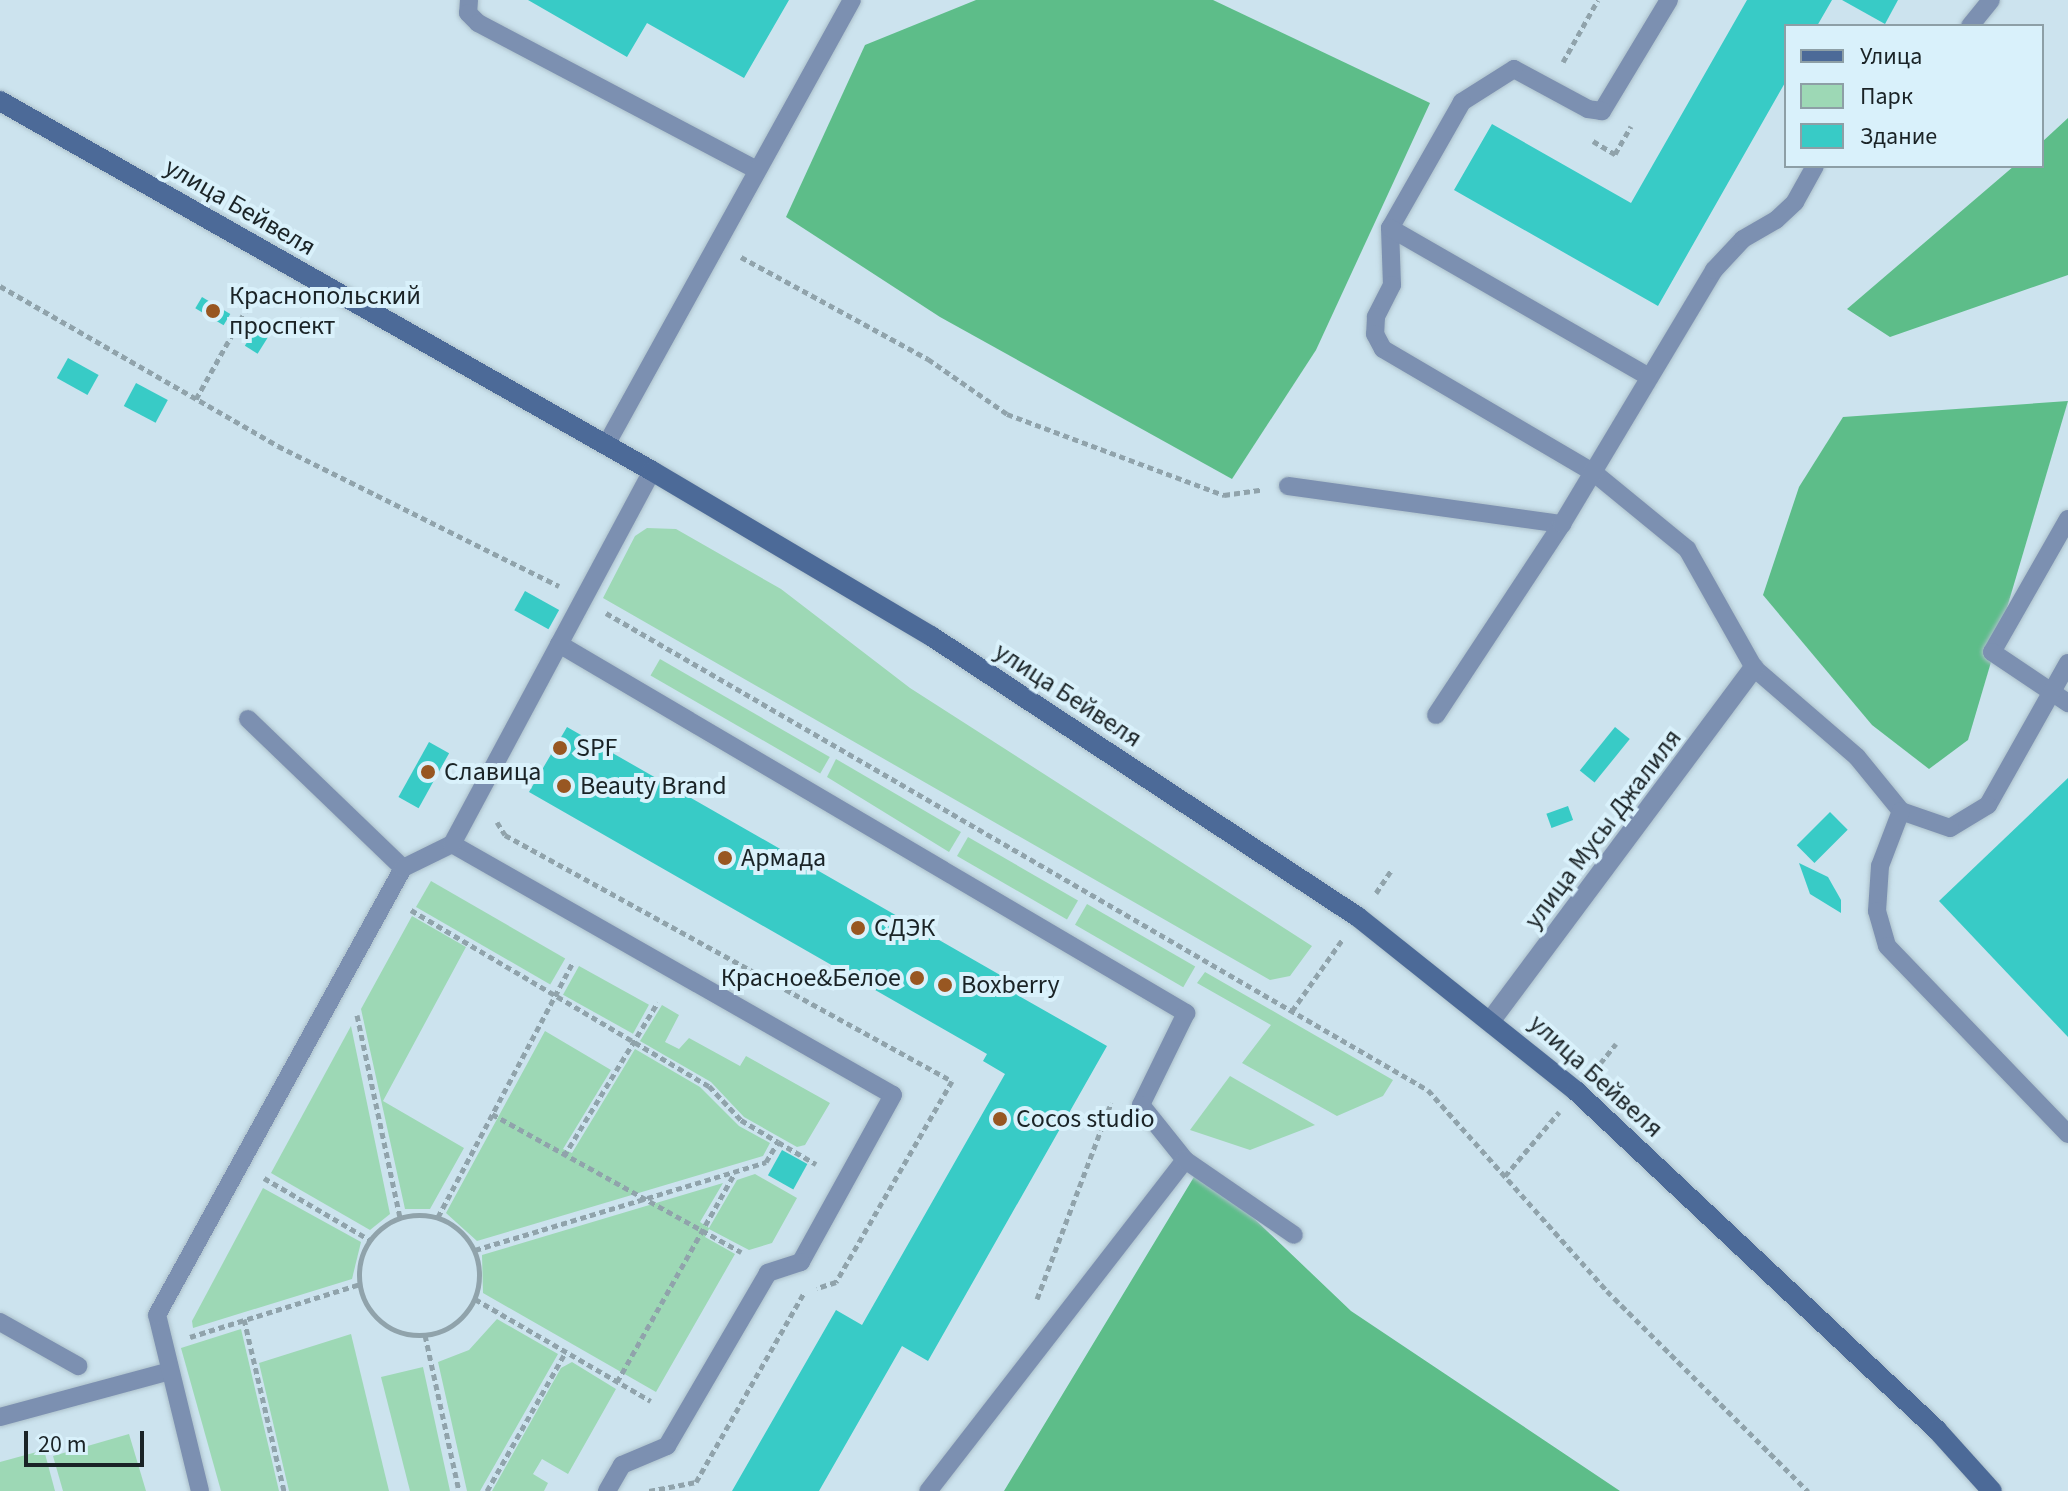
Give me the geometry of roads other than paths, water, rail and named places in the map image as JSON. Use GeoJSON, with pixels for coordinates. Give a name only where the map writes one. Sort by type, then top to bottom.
{"type":"FeatureCollection","features":[{"type":"Feature","properties":{"kind":"main road","name":"улица Бейвеля"},"geometry":{"type":"LineString","coordinates":[[0,101],[652,471],[931,636],[1358,917],[1492,1019],[1668,1175],[1937,1430],[1992,1491]]}},
{"type":"Feature","properties":{"kind":"street","name":"улица Мусы Джалиля"},"geometry":{"type":"LineString","coordinates":[[1492,1019],[1754,668]]}},
{"type":"Feature","properties":{"kind":"lane"},"geometry":{"type":"LineString","coordinates":[[469,0],[468,13],[478,23],[755,169]]}},
{"type":"Feature","properties":{"kind":"lane"},"geometry":{"type":"LineString","coordinates":[[606,445],[719,246],[755,169],[852,0]]}},
{"type":"Feature","properties":{"kind":"lane"},"geometry":{"type":"LineString","coordinates":[[1669,0],[1602,111],[1588,109],[1514,69],[1462,102],[1390,228],[1392,285],[1376,317],[1375,334],[1383,349],[1593,472],[1687,549],[1754,668],[1857,757],[1901,811],[1950,828],[1988,805],[2068,663]]}},
{"type":"Feature","properties":{"kind":"lane"},"geometry":{"type":"LineString","coordinates":[[1972,24],[1991,0]]}},
{"type":"Feature","properties":{"kind":"lane"},"geometry":{"type":"LineString","coordinates":[[1436,715],[1562,524],[1714,270],[1743,239],[1776,220],[1795,202],[1814,168]]}},
{"type":"Feature","properties":{"kind":"lane"},"geometry":{"type":"LineString","coordinates":[[1390,228],[1649,377]]}},
{"type":"Feature","properties":{"kind":"lane"},"geometry":{"type":"LineString","coordinates":[[200,1491],[167,1372],[157,1315],[403,868],[452,844],[652,471]]}},
{"type":"Feature","properties":{"kind":"lane"},"geometry":{"type":"LineString","coordinates":[[1288,486],[1562,524]]}},
{"type":"Feature","properties":{"kind":"lane"},"geometry":{"type":"LineString","coordinates":[[2068,519],[1992,652],[2068,703]]}},
{"type":"Feature","properties":{"kind":"lane"},"geometry":{"type":"LineString","coordinates":[[559,644],[1186,1013],[1141,1105],[1185,1160],[1294,1235]]}},
{"type":"Feature","properties":{"kind":"lane"},"geometry":{"type":"LineString","coordinates":[[248,719],[403,868]]}},
{"type":"Feature","properties":{"kind":"lane"},"geometry":{"type":"LineString","coordinates":[[1901,811],[1880,866],[1877,911],[1887,946],[2068,1134]]}},
{"type":"Feature","properties":{"kind":"lane"},"geometry":{"type":"LineString","coordinates":[[452,844],[893,1095],[801,1262],[768,1273],[667,1446],[622,1465],[607,1491]]}},
{"type":"Feature","properties":{"kind":"lane"},"geometry":{"type":"LineString","coordinates":[[928,1491],[1185,1160]]}},
{"type":"Feature","properties":{"kind":"lane"},"geometry":{"type":"LineString","coordinates":[[0,1322],[78,1366]]}},
{"type":"Feature","properties":{"kind":"lane"},"geometry":{"type":"LineString","coordinates":[[0,1417],[167,1372]]}},
{"type":"Feature","properties":{"kind":"place","name":"Краснопольский проспект"},"geometry":{"type":"Point","coordinates":[213,311]}},
{"type":"Feature","properties":{"kind":"place","name":"SPF"},"geometry":{"type":"Point","coordinates":[560,748]}},
{"type":"Feature","properties":{"kind":"place","name":"Славица"},"geometry":{"type":"Point","coordinates":[428,772]}},
{"type":"Feature","properties":{"kind":"place","name":"Beauty Brand"},"geometry":{"type":"Point","coordinates":[564,786]}},
{"type":"Feature","properties":{"kind":"place","name":"Армада"},"geometry":{"type":"Point","coordinates":[725,858]}},
{"type":"Feature","properties":{"kind":"place","name":"СДЭК"},"geometry":{"type":"Point","coordinates":[858,928]}},
{"type":"Feature","properties":{"kind":"place","name":"Красное&Белое"},"geometry":{"type":"Point","coordinates":[917,978]}},
{"type":"Feature","properties":{"kind":"place","name":"Boxberry"},"geometry":{"type":"Point","coordinates":[945,985]}},
{"type":"Feature","properties":{"kind":"place","name":"Cocos studio"},"geometry":{"type":"Point","coordinates":[1000,1119]}}]}
